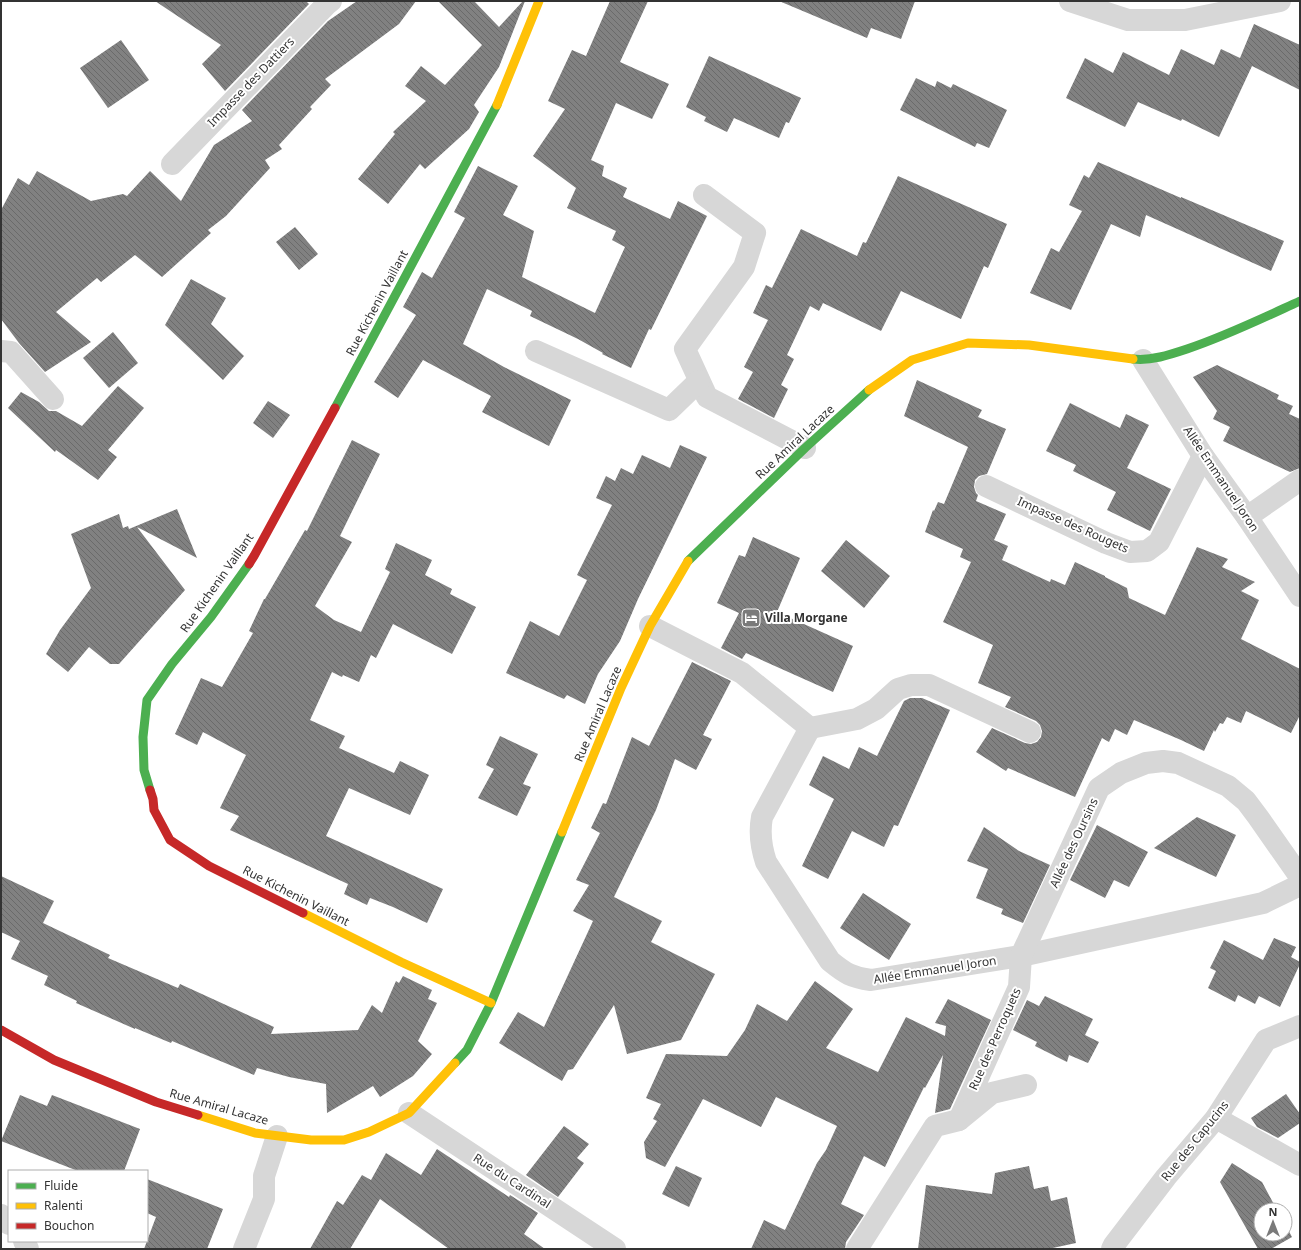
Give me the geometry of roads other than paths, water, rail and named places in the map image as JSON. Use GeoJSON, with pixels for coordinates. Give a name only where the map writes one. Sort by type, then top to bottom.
{"type":"FeatureCollection","features":[{"type":"Feature","properties":{"kind":"street","name":"Impasse des Dattiers"},"geometry":{"type":"LineString","coordinates":[[172,164],[331,1]]}},
{"type":"Feature","properties":{"kind":"street","name":"Rue Kichenin Vaillant"},"geometry":{"type":"LineString","coordinates":[[491,1003],[306,916],[209,866],[170,840],[154,810],[153,799],[144,770],[143,737],[147,700],[172,664],[211,617],[254,556],[334,410],[496,106],[539,1]]}},
{"type":"Feature","properties":{"kind":"street"},"geometry":{"type":"LineString","coordinates":[[1070,1],[1128,20],[1185,20],[1280,1]]}},
{"type":"Feature","properties":{"kind":"street"},"geometry":{"type":"LineString","coordinates":[[704,194],[755,233],[744,267],[685,349],[707,397],[805,448]]}},
{"type":"Feature","properties":{"kind":"street","name":"Rue Amiral Lacaze"},"geometry":{"type":"LineString","coordinates":[[1,1030],[54,1060],[156,1102],[254,1133],[311,1140],[344,1140],[369,1132],[409,1113],[467,1050],[491,1003],[621,688],[650,626],[690,558],[805,448],[869,390],[912,360],[968,344],[1029,345],[1143,360],[1172,354],[1215,340],[1300,301]]}},
{"type":"Feature","properties":{"kind":"street"},"geometry":{"type":"LineString","coordinates":[[536,351],[669,410],[699,381]]}},
{"type":"Feature","properties":{"kind":"street"},"geometry":{"type":"LineString","coordinates":[[1,352],[11,352],[53,399]]}},
{"type":"Feature","properties":{"kind":"street","name":"Allée Emmanuel Joron"},"geometry":{"type":"LineString","coordinates":[[1143,360],[1203,456],[1247,517],[1300,596]]}},
{"type":"Feature","properties":{"kind":"street","name":"Impasse des Rougets"},"geometry":{"type":"LineString","coordinates":[[986,486],[1106,543],[1130,552],[1147,551],[1159,542],[1203,456]]}},
{"type":"Feature","properties":{"kind":"street"},"geometry":{"type":"LineString","coordinates":[[1247,517],[1300,480]]}},
{"type":"Feature","properties":{"kind":"street"},"geometry":{"type":"LineString","coordinates":[[650,626],[742,673],[810,728],[856,719],[876,709],[898,689],[911,685],[929,684],[1030,732]]}},
{"type":"Feature","properties":{"kind":"street","name":"Allée Emmanuel Joron"},"geometry":{"type":"LineString","coordinates":[[810,728],[762,817],[760,829],[761,845],[766,862],[830,961],[854,977],[871,980],[1021,956],[1263,903],[1300,885]]}},
{"type":"Feature","properties":{"kind":"street","name":"Allée des Oursins"},"geometry":{"type":"LineString","coordinates":[[1021,956],[1099,788],[1120,773],[1146,763],[1163,761],[1178,763],[1228,786],[1246,801],[1300,877]]}},
{"type":"Feature","properties":{"kind":"street","name":"Rue des Perroquets"},"geometry":{"type":"LineString","coordinates":[[959,1120],[1019,987],[1021,956]]}},
{"type":"Feature","properties":{"kind":"street","name":"Rue des Capucins"},"geometry":{"type":"LineString","coordinates":[[1112,1249],[1166,1177],[1216,1118],[1266,1040],[1300,1026]]}},
{"type":"Feature","properties":{"kind":"street","name":"Rue des Perroquets"},"geometry":{"type":"LineString","coordinates":[[857,1249],[935,1126],[959,1120],[992,1093],[1026,1085]]}},
{"type":"Feature","properties":{"kind":"street","name":"Rue du Cardinal"},"geometry":{"type":"LineString","coordinates":[[409,1113],[615,1249]]}},
{"type":"Feature","properties":{"kind":"street"},"geometry":{"type":"LineString","coordinates":[[1216,1118],[1300,1165]]}},
{"type":"Feature","properties":{"kind":"street"},"geometry":{"type":"LineString","coordinates":[[244,1249],[264,1199],[264,1176],[277,1136]]}},
{"type":"Feature","properties":{"kind":"street"},"geometry":{"type":"LineString","coordinates":[[1,1215],[8,1223]]}},
{"type":"Feature","properties":{"kind":"place","name":"Villa Morgane"},"geometry":{"type":"Point","coordinates":[751,618]}}]}
